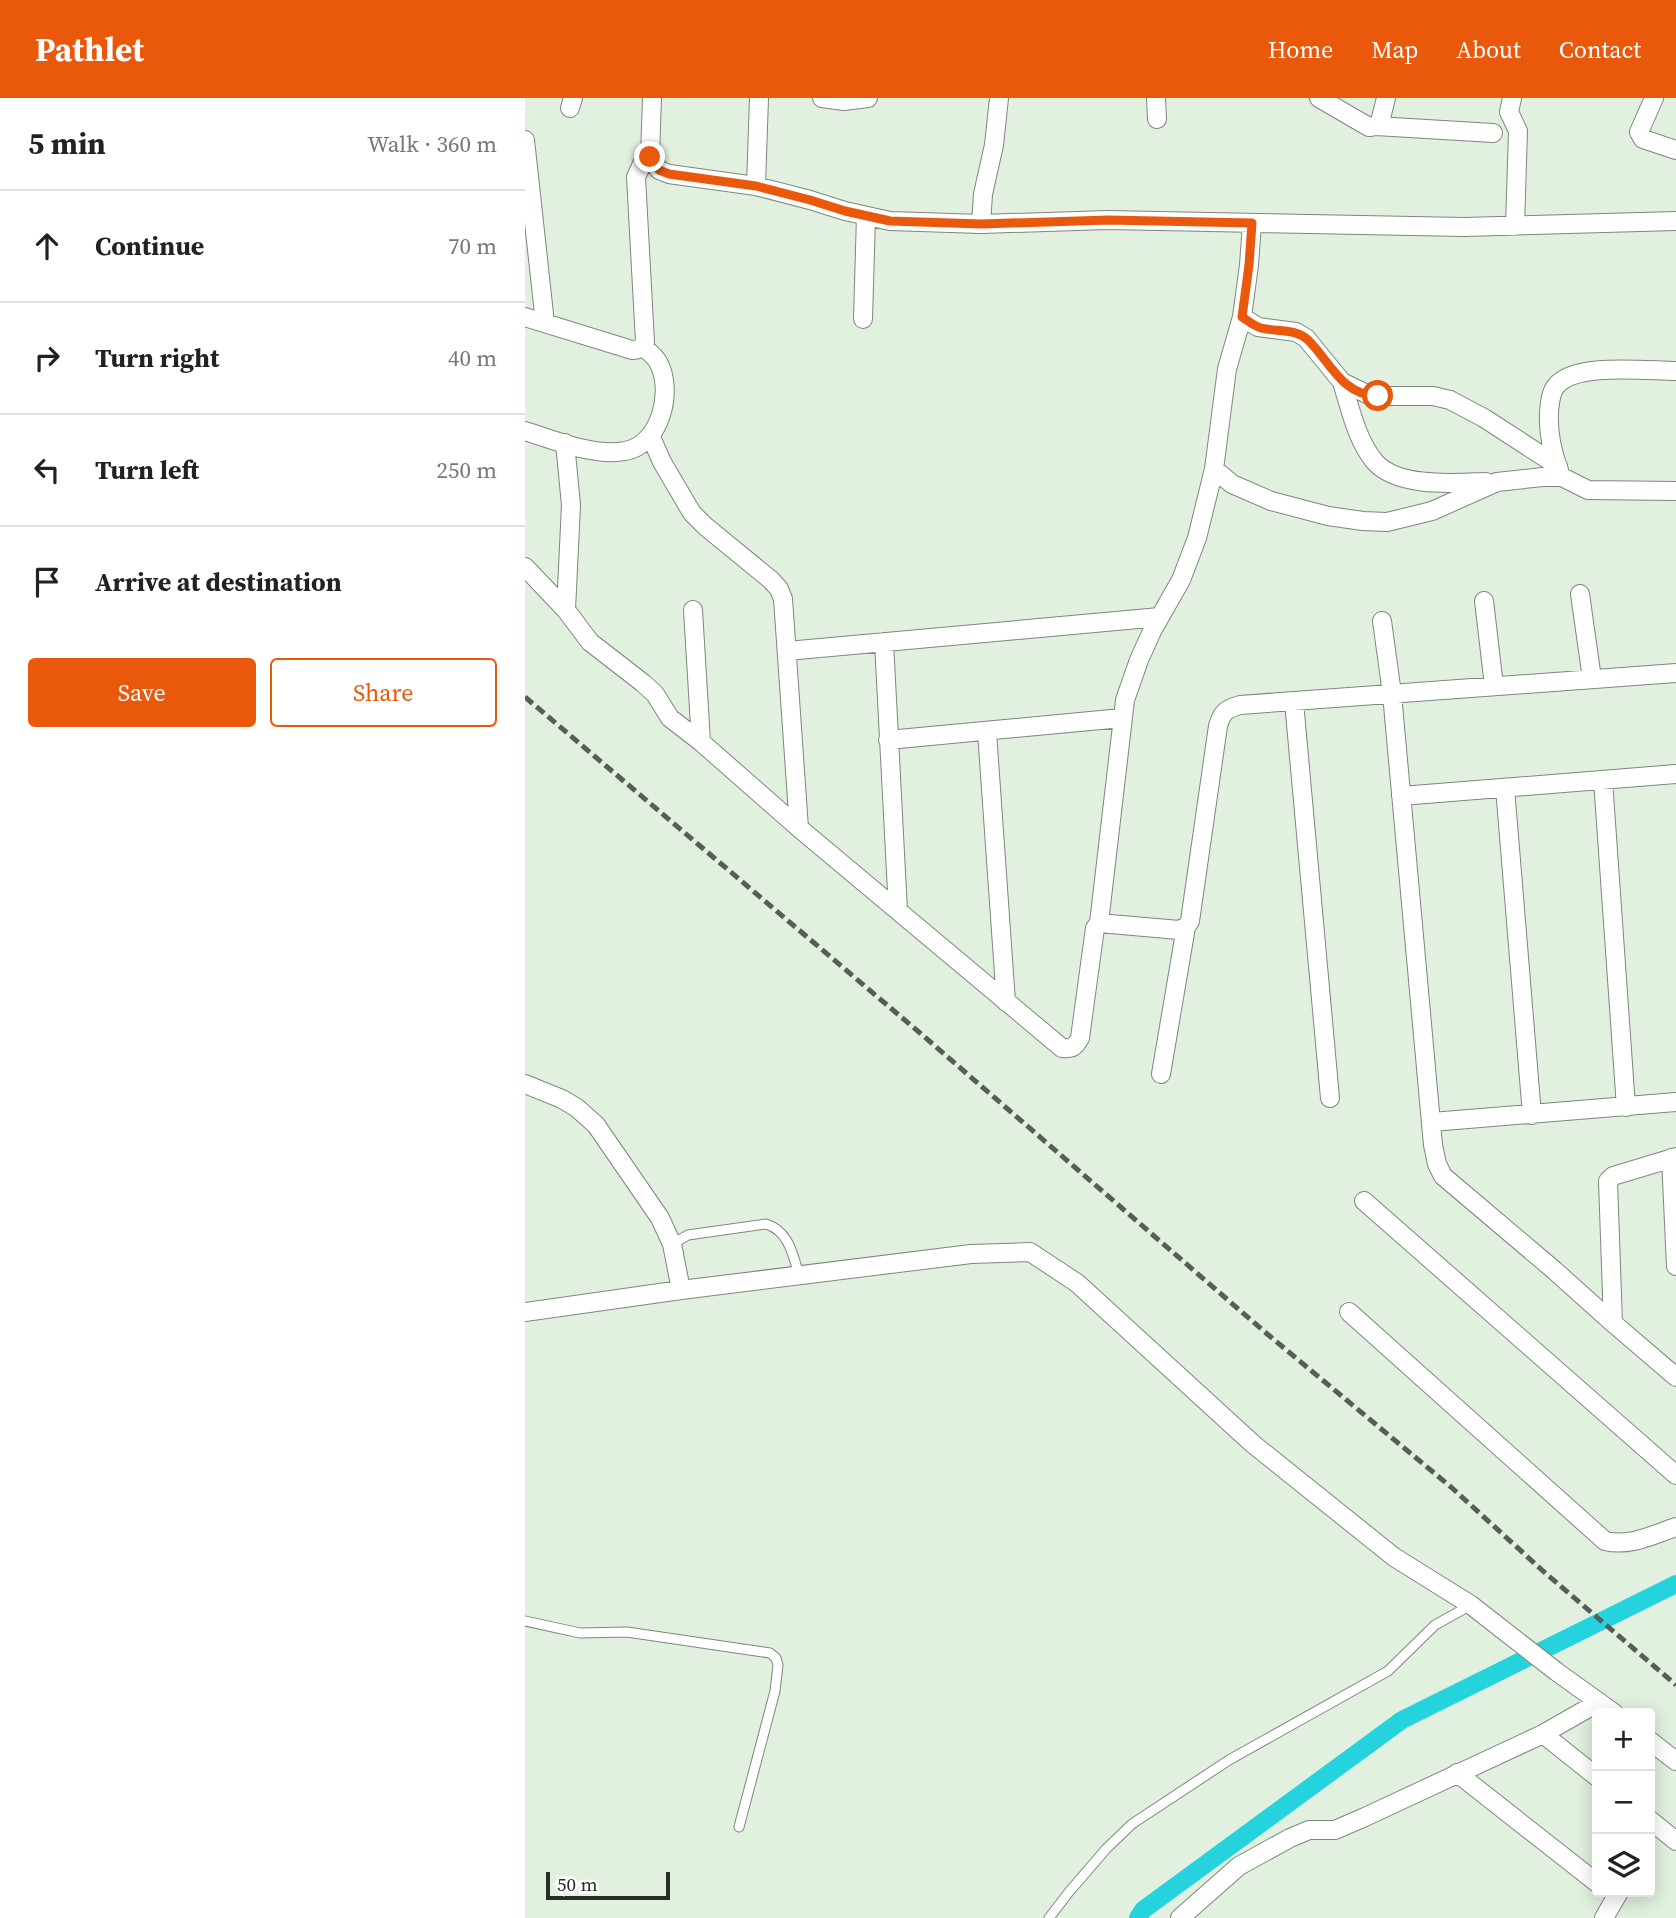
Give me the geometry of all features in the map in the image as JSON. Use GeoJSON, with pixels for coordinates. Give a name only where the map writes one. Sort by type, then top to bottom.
{"type":"FeatureCollection","features":[{"type":"Feature","properties":{"kind":"street"},"geometry":{"type":"LineString","coordinates":[[652,98],[650,157],[659,170],[669,174],[756,186],[890,221],[981,224],[1108,220],[1464,227],[1676,221]]}},
{"type":"Feature","properties":{"kind":"street"},"geometry":{"type":"LineString","coordinates":[[756,186],[759,98]]}},
{"type":"Feature","properties":{"kind":"street"},"geometry":{"type":"LineString","coordinates":[[822,98],[844,101],[868,98]]}},
{"type":"Feature","properties":{"kind":"street"},"geometry":{"type":"LineString","coordinates":[[981,224],[983,194],[994,145],[999,98]]}},
{"type":"Feature","properties":{"kind":"street"},"geometry":{"type":"LineString","coordinates":[[1156,98],[1157,119]]}},
{"type":"Feature","properties":{"kind":"street"},"geometry":{"type":"LineString","coordinates":[[1319,98],[1369,127],[1493,133]]}},
{"type":"Feature","properties":{"kind":"street"},"geometry":{"type":"LineString","coordinates":[[1376,126],[1380,122],[1386,98]]}},
{"type":"Feature","properties":{"kind":"street"},"geometry":{"type":"LineString","coordinates":[[1512,98],[1509,112],[1518,131],[1515,226]]}},
{"type":"Feature","properties":{"kind":"street"},"geometry":{"type":"LineString","coordinates":[[1654,98],[1640,135],[1643,139],[1676,150]]}},
{"type":"Feature","properties":{"kind":"street"},"geometry":{"type":"LineString","coordinates":[[525,140],[545,323]]}},
{"type":"Feature","properties":{"kind":"street"},"geometry":{"type":"LineString","coordinates":[[525,317],[632,350],[643,347],[645,342],[636,186],[638,170],[650,157]]}},
{"type":"Feature","properties":{"kind":"street"},"geometry":{"type":"LineString","coordinates":[[863,319],[866,216]]}},
{"type":"Feature","properties":{"kind":"street"},"geometry":{"type":"LineString","coordinates":[[525,567],[566,610],[590,642],[655,694],[670,718],[1006,1002],[1062,1048],[1070,1049],[1076,1046],[1080,1038],[1095,928],[1099,923],[1125,701],[1139,660],[1181,580],[1197,538],[1214,469],[1227,369],[1242,317],[1252,223]]}},
{"type":"Feature","properties":{"kind":"street"},"geometry":{"type":"LineString","coordinates":[[1242,317],[1258,327],[1296,332],[1306,338],[1342,382],[1359,432],[1375,462],[1395,475],[1446,483],[1497,482],[1543,477],[1560,471]]}},
{"type":"Feature","properties":{"kind":"street"},"geometry":{"type":"LineString","coordinates":[[525,430],[606,453],[628,451],[651,437],[661,416],[665,387],[657,359],[643,347]]}},
{"type":"Feature","properties":{"kind":"street"},"geometry":{"type":"LineString","coordinates":[[1560,471],[1548,425],[1554,388],[1566,376],[1588,370],[1676,371]]}},
{"type":"Feature","properties":{"kind":"street"},"geometry":{"type":"LineString","coordinates":[[1342,382],[1371,396],[1433,396],[1450,400],[1484,418],[1588,490],[1676,491]]}},
{"type":"Feature","properties":{"kind":"street"},"geometry":{"type":"LineString","coordinates":[[651,437],[662,462],[692,513],[772,580],[783,599],[799,828]]}},
{"type":"Feature","properties":{"kind":"street"},"geometry":{"type":"LineString","coordinates":[[565,443],[571,505],[566,610]]}},
{"type":"Feature","properties":{"kind":"street"},"geometry":{"type":"LineString","coordinates":[[1214,469],[1232,484],[1271,501],[1328,516],[1363,521],[1387,522],[1432,511],[1497,482]]}},
{"type":"Feature","properties":{"kind":"street"},"geometry":{"type":"LineString","coordinates":[[1580,594],[1592,679]]}},
{"type":"Feature","properties":{"kind":"street"},"geometry":{"type":"LineString","coordinates":[[1484,601],[1494,686]]}},
{"type":"Feature","properties":{"kind":"street"},"geometry":{"type":"LineString","coordinates":[[693,610],[701,742]]}},
{"type":"Feature","properties":{"kind":"street"},"geometry":{"type":"LineString","coordinates":[[787,651],[1160,617]]}},
{"type":"Feature","properties":{"kind":"street"},"geometry":{"type":"LineString","coordinates":[[1382,621],[1392,694],[1437,1164],[1443,1176],[1676,1377]]}},
{"type":"Feature","properties":{"kind":"street"},"geometry":{"type":"LineString","coordinates":[[884,642],[898,911]]}},
{"type":"Feature","properties":{"kind":"street"},"geometry":{"type":"LineString","coordinates":[[1161,1074],[1186,927],[1190,921],[1221,714],[1227,708],[1676,673]]}},
{"type":"Feature","properties":{"kind":"street"},"geometry":{"type":"LineString","coordinates":[[1294,702],[1330,1098]]}},
{"type":"Feature","properties":{"kind":"street"},"geometry":{"type":"LineString","coordinates":[[888,740],[1122,718]]}},
{"type":"Feature","properties":{"kind":"street"},"geometry":{"type":"LineString","coordinates":[[987,732],[1006,1002]]}},
{"type":"Feature","properties":{"kind":"street"},"geometry":{"type":"LineString","coordinates":[[1401,796],[1676,774]]}},
{"type":"Feature","properties":{"kind":"street"},"geometry":{"type":"LineString","coordinates":[[1603,780],[1626,1107]]}},
{"type":"Feature","properties":{"kind":"street"},"geometry":{"type":"LineString","coordinates":[[1505,788],[1532,1115]]}},
{"type":"Feature","properties":{"kind":"street"},"geometry":{"type":"LineString","coordinates":[[1099,923],[1179,930],[1186,927]]}},
{"type":"Feature","properties":{"kind":"street"},"geometry":{"type":"LineString","coordinates":[[525,1084],[562,1099],[596,1125],[660,1219],[672,1244],[681,1290]]}},
{"type":"Feature","properties":{"kind":"street"},"geometry":{"type":"LineString","coordinates":[[1431,1122],[1676,1102]]}},
{"type":"Feature","properties":{"kind":"street"},"geometry":{"type":"LineString","coordinates":[[1613,1323],[1608,1181],[1613,1176],[1673,1157],[1676,1266]]}},
{"type":"Feature","properties":{"kind":"street"},"geometry":{"type":"LineString","coordinates":[[1364,1201],[1676,1475]]}},
{"type":"Feature","properties":{"kind":"street"},"geometry":{"type":"LineString","coordinates":[[525,1312],[971,1254],[1030,1252],[1077,1283],[1253,1444],[1383,1549],[1471,1605],[1607,1708]]}},
{"type":"Feature","properties":{"kind":"street"},"geometry":{"type":"LineString","coordinates":[[1349,1312],[1605,1541],[1616,1544],[1630,1543],[1676,1527]]}},
{"type":"Feature","properties":{"kind":"street"},"geometry":{"type":"LineString","coordinates":[[1180,1918],[1239,1866],[1290,1838],[1309,1830],[1335,1829],[1543,1734],[1599,1702]]}},
{"type":"Feature","properties":{"kind":"street"},"geometry":{"type":"LineString","coordinates":[[1543,1734],[1592,1773]]}},
{"type":"Feature","properties":{"kind":"street"},"geometry":{"type":"LineString","coordinates":[[1655,1745],[1676,1761]]}},
{"type":"Feature","properties":{"kind":"street"},"geometry":{"type":"LineString","coordinates":[[1457,1773],[1592,1879]]}},
{"type":"Feature","properties":{"kind":"street"},"geometry":{"type":"LineString","coordinates":[[1655,1830],[1676,1841]]}},
{"type":"Feature","properties":{"kind":"street"},"geometry":{"type":"LineString","coordinates":[[1604,1918],[1613,1897]]}},
{"type":"Feature","properties":{"kind":"lane"},"geometry":{"type":"LineString","coordinates":[[672,1244],[688,1235],[766,1224],[776,1227],[785,1236],[792,1249],[799,1275]]}},
{"type":"Feature","properties":{"kind":"lane"},"geometry":{"type":"LineString","coordinates":[[1049,1918],[1106,1849],[1132,1824],[1229,1760],[1388,1671],[1435,1625],[1471,1605]]}},
{"type":"Feature","properties":{"kind":"lane"},"geometry":{"type":"LineString","coordinates":[[525,1621],[580,1633],[627,1632],[731,1647],[770,1653],[776,1658],[778,1665],[775,1691],[739,1827]]}},
{"type":"Feature","properties":{"kind":"waterway"},"geometry":{"type":"LineString","coordinates":[[1138,1918],[1143,1910],[1402,1720],[1676,1584]]}},
{"type":"Feature","properties":{"kind":"railway"},"geometry":{"type":"LineString","coordinates":[[525,697],[920,1033],[1266,1333],[1451,1487],[1543,1571],[1676,1685]]}},
{"type":"Feature","properties":{"kind":"route"},"geometry":{"type":"LineString","coordinates":[[650,157],[659,170],[669,174],[756,186],[890,221],[981,224],[1108,220],[1252,223],[1242,317],[1258,327],[1296,332],[1306,338],[1342,382],[1365,394],[1378,396]]}}]}
